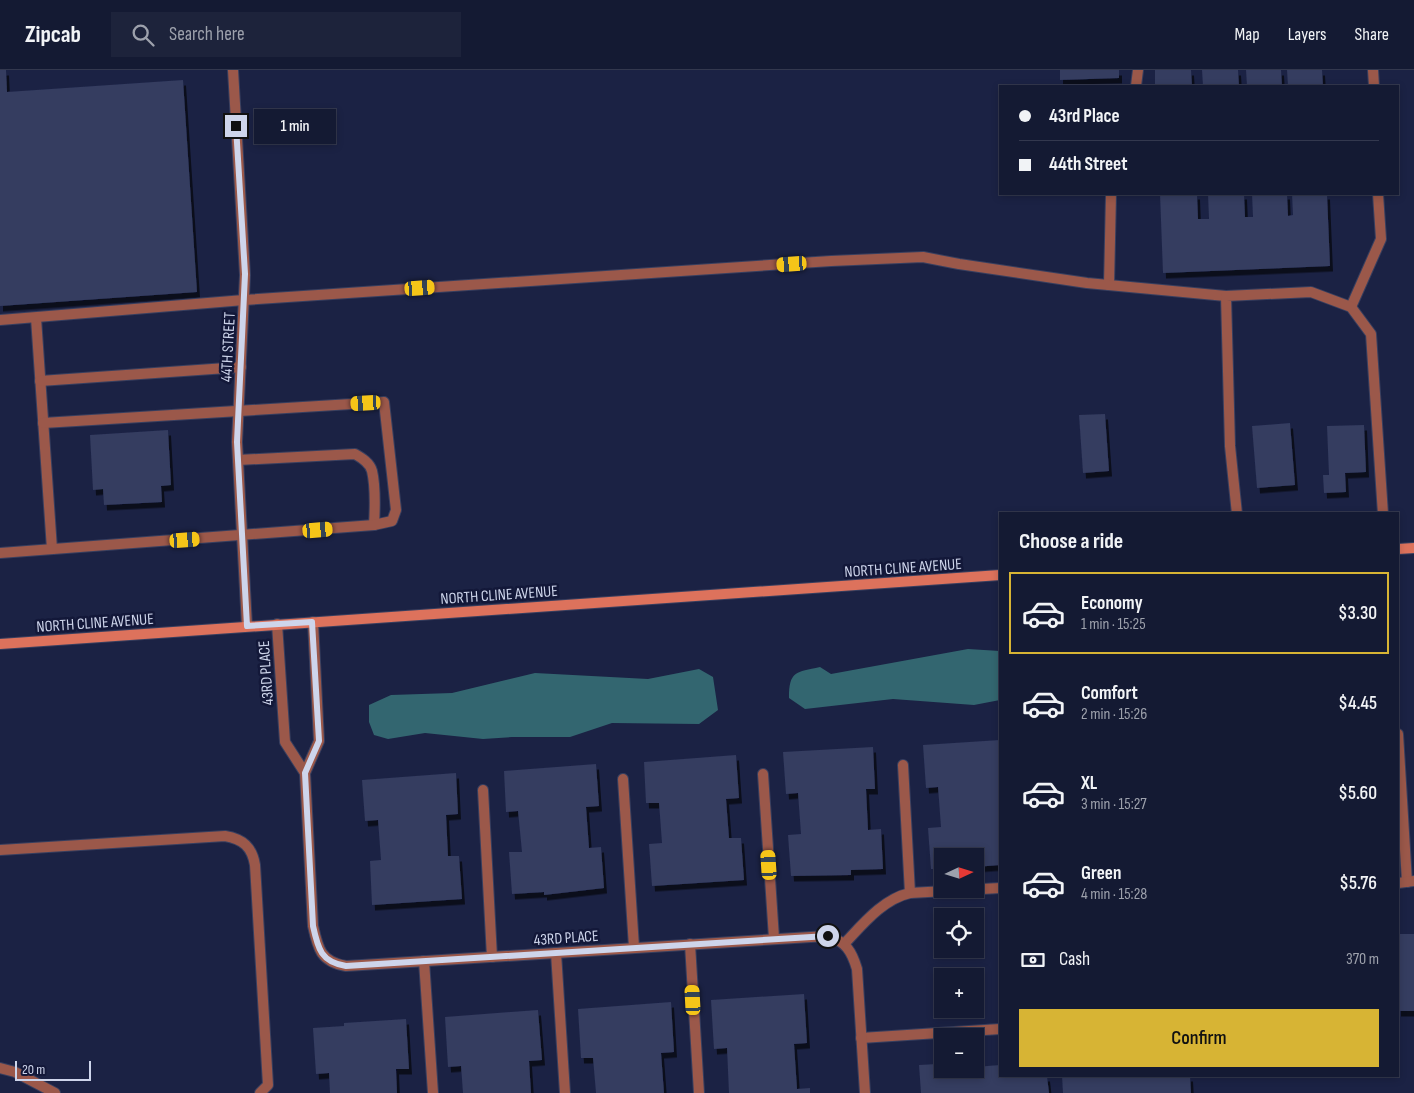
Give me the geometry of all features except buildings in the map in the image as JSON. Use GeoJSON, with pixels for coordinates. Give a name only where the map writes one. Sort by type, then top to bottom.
{"type":"FeatureCollection","features":[{"type":"Feature","properties":{"kind":"street","name":"44TH STREET"},"geometry":{"type":"LineString","coordinates":[[233,70],[245,274],[237,442],[247,626]]}},
{"type":"Feature","properties":{"kind":"street"},"geometry":{"type":"LineString","coordinates":[[1136,85],[1138,70]]}},
{"type":"Feature","properties":{"kind":"street"},"geometry":{"type":"LineString","coordinates":[[1373,70],[1374,85]]}},
{"type":"Feature","properties":{"kind":"street"},"geometry":{"type":"LineString","coordinates":[[1109,285],[1111,195]]}},
{"type":"Feature","properties":{"kind":"street"},"geometry":{"type":"LineString","coordinates":[[1351,307],[1381,239],[1378,195]]}},
{"type":"Feature","properties":{"kind":"street"},"geometry":{"type":"LineString","coordinates":[[0,320],[244,300],[801,263],[923,257],[997,270],[1109,285],[1226,296],[1311,292],[1351,307],[1371,334],[1383,512]]}},
{"type":"Feature","properties":{"kind":"street"},"geometry":{"type":"LineString","coordinates":[[1226,296],[1230,446],[1237,512]]}},
{"type":"Feature","properties":{"kind":"street"},"geometry":{"type":"LineString","coordinates":[[36,318],[52,549]]}},
{"type":"Feature","properties":{"kind":"street"},"geometry":{"type":"LineString","coordinates":[[40,381],[241,367]]}},
{"type":"Feature","properties":{"kind":"street"},"geometry":{"type":"LineString","coordinates":[[0,553],[374,525],[392,521],[396,510],[384,402],[43,424]]}},
{"type":"Feature","properties":{"kind":"street"},"geometry":{"type":"LineString","coordinates":[[238,460],[355,454],[364,459],[372,470],[375,507],[374,525]]}},
{"type":"Feature","properties":{"kind":"street"},"geometry":{"type":"LineString","coordinates":[[1399,549],[1414,548]]}},
{"type":"Feature","properties":{"kind":"street","name":"NORTH CLINE AVENUE"},"geometry":{"type":"LineString","coordinates":[[0,644],[999,575]]}},
{"type":"Feature","properties":{"kind":"street","name":"43RD PLACE"},"geometry":{"type":"LineString","coordinates":[[312,622],[319,741],[305,773],[313,926],[316,941],[322,954],[332,964],[346,966],[774,938],[828,936],[838,939],[844,944]]}},
{"type":"Feature","properties":{"kind":"street","name":"43RD PLACE"},"geometry":{"type":"LineString","coordinates":[[277,624],[285,742],[305,773]]}},
{"type":"Feature","properties":{"kind":"street"},"geometry":{"type":"LineString","coordinates":[[903,765],[910,893]]}},
{"type":"Feature","properties":{"kind":"street"},"geometry":{"type":"LineString","coordinates":[[763,774],[774,938]]}},
{"type":"Feature","properties":{"kind":"street"},"geometry":{"type":"LineString","coordinates":[[1399,775],[1400,816],[1409,835],[1406,882]]}},
{"type":"Feature","properties":{"kind":"street"},"geometry":{"type":"LineString","coordinates":[[624,779],[634,948]]}},
{"type":"Feature","properties":{"kind":"street"},"geometry":{"type":"LineString","coordinates":[[483,790],[492,957]]}},
{"type":"Feature","properties":{"kind":"street"},"geometry":{"type":"LineString","coordinates":[[0,850],[225,836],[240,840],[246,845],[251,850],[255,865],[268,1085],[260,1093]]}},
{"type":"Feature","properties":{"kind":"street"},"geometry":{"type":"LineString","coordinates":[[865,1093],[857,969],[853,955],[844,944],[890,901],[899,896],[910,893],[999,888]]}},
{"type":"Feature","properties":{"kind":"street"},"geometry":{"type":"LineString","coordinates":[[690,944],[698,1093]]}},
{"type":"Feature","properties":{"kind":"street"},"geometry":{"type":"LineString","coordinates":[[556,953],[565,1093]]}},
{"type":"Feature","properties":{"kind":"street"},"geometry":{"type":"LineString","coordinates":[[424,961],[433,1093]]}},
{"type":"Feature","properties":{"kind":"street"},"geometry":{"type":"LineString","coordinates":[[862,1038],[999,1029]]}},
{"type":"Feature","properties":{"kind":"street"},"geometry":{"type":"LineString","coordinates":[[0,1068],[15,1072],[55,1093]]}},
{"type":"Feature","properties":{"kind":"shaded area"},"geometry":{"type":"Polygon","coordinates":[[[968,649],[999,651],[999,700],[974,705],[893,699],[805,709],[789,698],[790,682],[796,674],[820,667],[831,674],[968,649]]]}},
{"type":"Feature","properties":{"kind":"shaded area"},"geometry":{"type":"Polygon","coordinates":[[[699,669],[713,677],[718,710],[699,724],[612,723],[570,737],[483,739],[425,733],[388,739],[374,735],[369,722],[369,705],[391,695],[452,693],[535,673],[648,679],[699,669]]]}},
{"type":"Feature","properties":{"kind":"route"},"geometry":{"type":"LineString","coordinates":[[236,126],[245,274],[237,442],[247,626],[312,622],[319,741],[305,773],[313,926],[316,941],[322,954],[332,964],[346,966],[828,936]]}}]}
